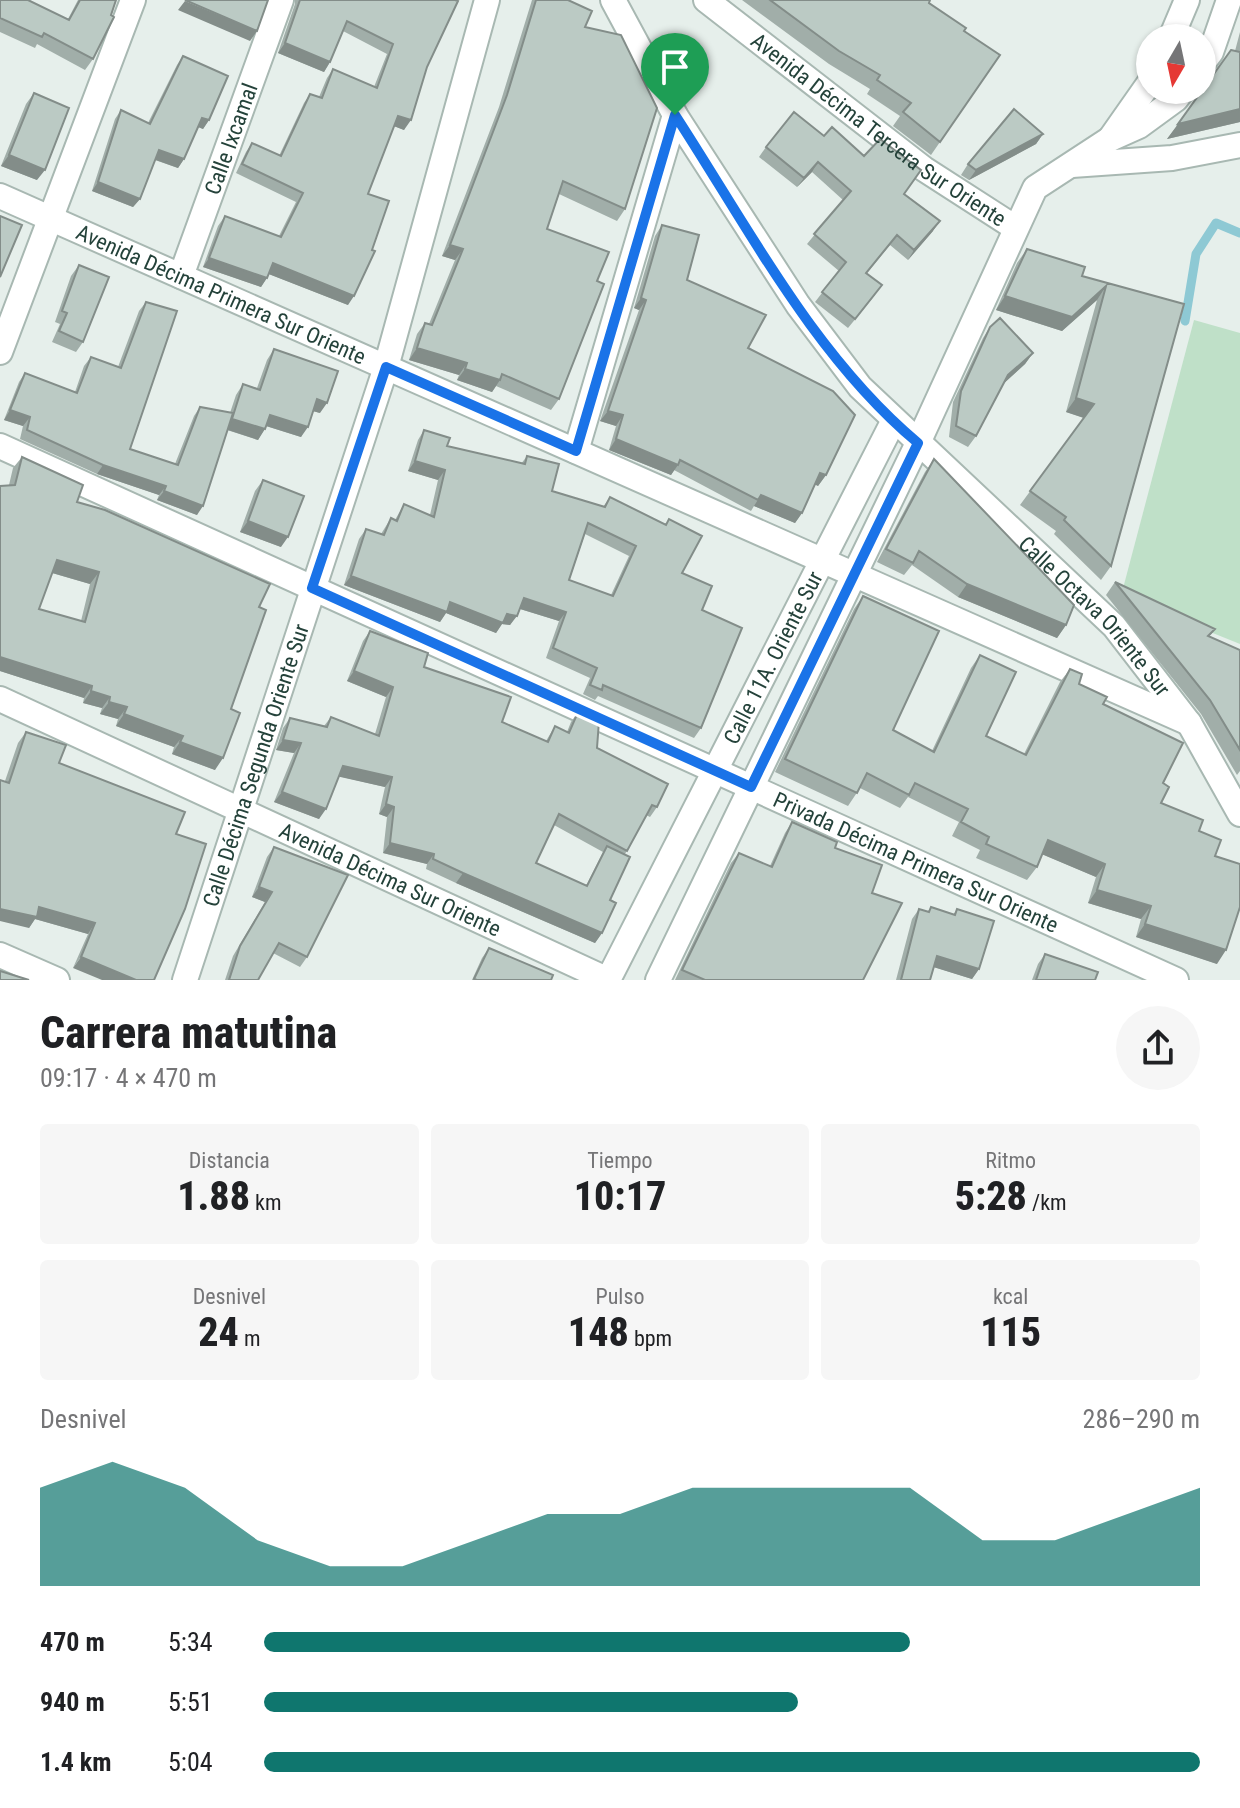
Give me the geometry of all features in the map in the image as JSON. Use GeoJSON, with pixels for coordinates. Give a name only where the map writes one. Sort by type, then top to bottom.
{"type":"FeatureCollection","features":[{"type":"Feature","properties":{"kind":"street"},"geometry":{"type":"LineString","coordinates":[[0,352],[133,0]]}},
{"type":"Feature","properties":{"kind":"street","name":"Calle Ixcamal"},"geometry":{"type":"LineString","coordinates":[[181,276],[281,0]]}},
{"type":"Feature","properties":{"kind":"street","name":"Calle Octava Oriente Sur"},"geometry":{"type":"LineString","coordinates":[[613,0],[675,115],[798,305],[860,387],[893,422],[1114,626],[1189,723],[1240,814]]}},
{"type":"Feature","properties":{"kind":"street","name":"Avenida Décima Tercera Sur Oriente"},"geometry":{"type":"LineString","coordinates":[[706,0],[924,169],[1014,227]]}},
{"type":"Feature","properties":{"kind":"street"},"geometry":{"type":"LineString","coordinates":[[1177,24],[1187,0]]}},
{"type":"Feature","properties":{"kind":"street"},"geometry":{"type":"LineString","coordinates":[[1216,38],[1229,0]]}},
{"type":"Feature","properties":{"kind":"street","name":"Calle Décima Segunda Oriente Sur"},"geometry":{"type":"LineString","coordinates":[[185,980],[386,367],[479,3]]}},
{"type":"Feature","properties":{"kind":"street"},"geometry":{"type":"LineString","coordinates":[[1110,139],[1136,102]]}},
{"type":"Feature","properties":{"kind":"street","name":"Calle 11A. Oriente Sur"},"geometry":{"type":"LineString","coordinates":[[658,980],[918,443],[1014,227],[1035,188],[1110,139],[1139,126],[1169,104]]}},
{"type":"Feature","properties":{"kind":"street"},"geometry":{"type":"LineString","coordinates":[[576,451],[675,115]]}},
{"type":"Feature","properties":{"kind":"street"},"geometry":{"type":"LineString","coordinates":[[1070,165],[1172,158],[1240,145]]}},
{"type":"Feature","properties":{"kind":"street","name":"Avenida Décima Primera Sur Oriente"},"geometry":{"type":"LineString","coordinates":[[0,196],[1189,723]]}},
{"type":"Feature","properties":{"kind":"street","name":"Calle 11A. Oriente Sur"},"geometry":{"type":"LineString","coordinates":[[608,980],[893,422]]}},
{"type":"Feature","properties":{"kind":"street","name":"Privada Décima Primera Sur Oriente"},"geometry":{"type":"LineString","coordinates":[[0,446],[1176,980]]}},
{"type":"Feature","properties":{"kind":"street","name":"Avenida Décima Sur Oriente"},"geometry":{"type":"LineString","coordinates":[[0,699],[608,980]]}},
{"type":"Feature","properties":{"kind":"street"},"geometry":{"type":"LineString","coordinates":[[0,955],[57,980]]}},
{"type":"Feature","properties":{"kind":"green space"},"geometry":{"type":"Polygon","coordinates":[[[1194,320],[1240,333],[1240,644],[1121,596],[1194,320]]]}},
{"type":"Feature","properties":{"kind":"building"},"geometry":{"type":"Polygon","coordinates":[[[0,0],[28,0],[69,20],[80,0],[116,0],[111,15],[114,17],[93,59],[44,33],[42,37],[0,18],[0,0]]]}},
{"type":"Feature","properties":{"kind":"building"},"geometry":{"type":"Polygon","coordinates":[[[185,0],[268,0],[257,31],[185,0]]]}},
{"type":"Feature","properties":{"kind":"building"},"geometry":{"type":"Polygon","coordinates":[[[300,0],[458,1],[427,67],[411,120],[398,116],[368,194],[389,201],[372,250],[375,251],[354,296],[273,263],[267,278],[209,258],[225,216],[281,237],[303,193],[242,164],[252,143],[281,156],[310,94],[322,98],[333,69],[377,88],[393,44],[347,21],[330,62],[285,43],[300,0]]]}},
{"type":"Feature","properties":{"kind":"building"},"geometry":{"type":"Polygon","coordinates":[[[536,0],[568,0],[592,11],[585,27],[621,35],[657,108],[625,209],[563,181],[547,229],[609,252],[597,281],[604,284],[559,399],[502,374],[500,380],[465,369],[467,363],[417,348],[425,323],[432,325],[463,249],[450,245],[507,95],[536,0]]]}},
{"type":"Feature","properties":{"kind":"building"},"geometry":{"type":"Polygon","coordinates":[[[770,0],[930,0],[929,3],[966,28],[964,31],[1000,55],[940,142],[903,112],[911,103],[877,80],[880,75],[839,51],[770,0]]]}},
{"type":"Feature","properties":{"kind":"building"},"geometry":{"type":"Polygon","coordinates":[[[1231,50],[1240,52],[1240,109],[1178,124],[1192,104],[1216,104],[1216,71],[1231,50]]]}},
{"type":"Feature","properties":{"kind":"building"},"geometry":{"type":"Polygon","coordinates":[[[183,56],[228,76],[209,120],[202,118],[184,159],[159,150],[140,199],[98,182],[121,110],[150,124],[183,56]]]}},
{"type":"Feature","properties":{"kind":"building"},"geometry":{"type":"Polygon","coordinates":[[[34,93],[69,108],[45,170],[9,155],[34,93]]]}},
{"type":"Feature","properties":{"kind":"building"},"geometry":{"type":"Polygon","coordinates":[[[1014,109],[1043,134],[976,170],[968,164],[1014,109]]]}},
{"type":"Feature","properties":{"kind":"building"},"geometry":{"type":"Polygon","coordinates":[[[794,112],[824,136],[832,127],[864,156],[880,139],[921,170],[904,194],[940,221],[914,250],[897,235],[866,273],[882,285],[855,319],[822,292],[846,262],[814,234],[851,191],[818,162],[804,178],[766,147],[794,112]]]}},
{"type":"Feature","properties":{"kind":"building"},"geometry":{"type":"Polygon","coordinates":[[[0,216],[22,225],[0,277],[0,216]]]}},
{"type":"Feature","properties":{"kind":"building"},"geometry":{"type":"Polygon","coordinates":[[[662,225],[699,235],[687,280],[766,315],[748,348],[833,391],[855,415],[826,475],[820,473],[802,513],[761,495],[758,500],[680,460],[678,465],[616,439],[623,415],[608,411],[646,300],[641,298],[662,225]]]}},
{"type":"Feature","properties":{"kind":"building"},"geometry":{"type":"Polygon","coordinates":[[[1027,249],[1085,267],[1082,276],[1184,304],[1111,566],[1064,520],[1066,517],[1030,491],[1094,404],[1076,398],[1106,286],[1072,317],[1005,296],[1027,249]]]}},
{"type":"Feature","properties":{"kind":"building"},"geometry":{"type":"Polygon","coordinates":[[[79,265],[109,277],[83,342],[59,331],[67,313],[62,311],[79,265]]]}},
{"type":"Feature","properties":{"kind":"building"},"geometry":{"type":"Polygon","coordinates":[[[146,302],[177,311],[130,449],[178,465],[200,407],[233,413],[203,506],[164,491],[166,486],[103,465],[27,430],[30,417],[10,410],[25,373],[77,393],[91,357],[121,368],[146,302]]]}},
{"type":"Feature","properties":{"kind":"building"},"geometry":{"type":"Polygon","coordinates":[[[1000,318],[1033,353],[1008,375],[976,436],[956,426],[961,391],[990,327],[1000,318]]]}},
{"type":"Feature","properties":{"kind":"building"},"geometry":{"type":"Polygon","coordinates":[[[274,349],[338,371],[327,403],[317,399],[308,427],[270,415],[265,429],[232,419],[243,384],[260,390],[274,349]]]}},
{"type":"Feature","properties":{"kind":"building"},"geometry":{"type":"Polygon","coordinates":[[[424,430],[450,438],[447,446],[525,464],[527,456],[559,464],[552,491],[605,507],[610,497],[666,525],[669,519],[702,536],[682,573],[712,586],[702,610],[742,628],[701,728],[603,685],[602,690],[590,685],[597,668],[553,648],[566,612],[524,598],[517,616],[507,614],[503,623],[450,602],[447,612],[351,576],[366,529],[384,535],[391,518],[397,521],[404,504],[434,517],[445,470],[415,461],[424,430]],[[588,523],[569,580],[613,596],[636,546],[588,523]]]}},
{"type":"Feature","properties":{"kind":"building"},"geometry":{"type":"Polygon","coordinates":[[[22,457],[83,485],[77,502],[105,510],[270,584],[259,607],[266,610],[231,709],[240,713],[223,758],[180,742],[183,736],[124,714],[127,707],[109,702],[110,697],[91,691],[92,686],[0,657],[0,486],[15,485],[22,457]],[[57,560],[39,609],[85,622],[99,572],[57,560]]]}},
{"type":"Feature","properties":{"kind":"building"},"geometry":{"type":"Polygon","coordinates":[[[934,459],[1074,605],[1066,625],[967,584],[919,551],[913,563],[886,549],[934,459]]]}},
{"type":"Feature","properties":{"kind":"building"},"geometry":{"type":"Polygon","coordinates":[[[263,480],[304,496],[288,537],[248,521],[263,480]]]}},
{"type":"Feature","properties":{"kind":"building"},"geometry":{"type":"Polygon","coordinates":[[[1115,582],[1215,629],[1208,636],[1240,650],[1240,750],[1210,700],[1115,582]]]}},
{"type":"Feature","properties":{"kind":"building"},"geometry":{"type":"Polygon","coordinates":[[[863,596],[939,631],[893,730],[934,752],[980,655],[1016,672],[986,736],[1026,755],[1070,669],[1082,674],[1079,684],[1107,697],[1103,704],[1183,743],[1163,783],[1169,787],[1161,803],[1203,820],[1199,831],[1221,840],[1215,856],[1240,864],[1240,907],[1226,950],[1145,924],[1151,906],[1097,890],[1105,864],[1048,840],[1037,867],[986,844],[989,837],[961,822],[968,809],[915,783],[909,795],[867,773],[857,793],[785,759],[863,596]]]}},
{"type":"Feature","properties":{"kind":"building"},"geometry":{"type":"Polygon","coordinates":[[[370,631],[428,653],[424,667],[511,697],[502,722],[548,742],[555,726],[569,733],[578,712],[599,721],[597,748],[668,784],[657,807],[652,805],[627,851],[559,814],[536,863],[587,886],[607,846],[630,857],[610,900],[616,903],[602,933],[433,859],[434,854],[390,843],[394,807],[386,804],[392,777],[343,766],[326,809],[282,792],[301,743],[283,740],[290,718],[327,727],[331,717],[379,736],[393,687],[354,671],[370,631]]]}},
{"type":"Feature","properties":{"kind":"building"},"geometry":{"type":"Polygon","coordinates":[[[26,732],[66,745],[59,763],[185,812],[176,834],[206,844],[185,909],[154,980],[136,980],[81,957],[95,923],[39,907],[37,917],[0,909],[0,780],[9,783],[26,732]]]}},
{"type":"Feature","properties":{"kind":"building"},"geometry":{"type":"Polygon","coordinates":[[[792,822],[837,842],[835,848],[882,865],[872,893],[902,903],[863,980],[705,980],[682,970],[739,853],[772,867],[792,822]]]}},
{"type":"Feature","properties":{"kind":"building"},"geometry":{"type":"Polygon","coordinates":[[[274,847],[348,875],[307,957],[279,943],[258,980],[229,980],[240,946],[272,892],[259,887],[274,847]]]}},
{"type":"Feature","properties":{"kind":"building"},"geometry":{"type":"Polygon","coordinates":[[[931,907],[955,915],[957,909],[994,921],[979,969],[937,956],[930,980],[901,980],[919,909],[929,912],[931,907]]]}},
{"type":"Feature","properties":{"kind":"building"},"geometry":{"type":"Polygon","coordinates":[[[489,948],[553,975],[551,980],[474,979],[489,948]]]}},
{"type":"Feature","properties":{"kind":"building"},"geometry":{"type":"Polygon","coordinates":[[[1045,954],[1098,972],[1095,980],[1036,980],[1045,954]]]}},
{"type":"Feature","properties":{"kind":"building"},"geometry":{"type":"Polygon","coordinates":[[[0,971],[29,980],[0,980],[0,971]]]}},
{"type":"Feature","properties":{"kind":"waterway"},"geometry":{"type":"LineString","coordinates":[[1185,321],[1196,254],[1216,223],[1240,233]]}},
{"type":"Feature","properties":{"kind":"route"},"geometry":{"type":"LineString","coordinates":[[675,115],[798,305],[860,387],[918,443],[751,787],[312,588],[386,367],[576,451],[675,115]]}}]}
